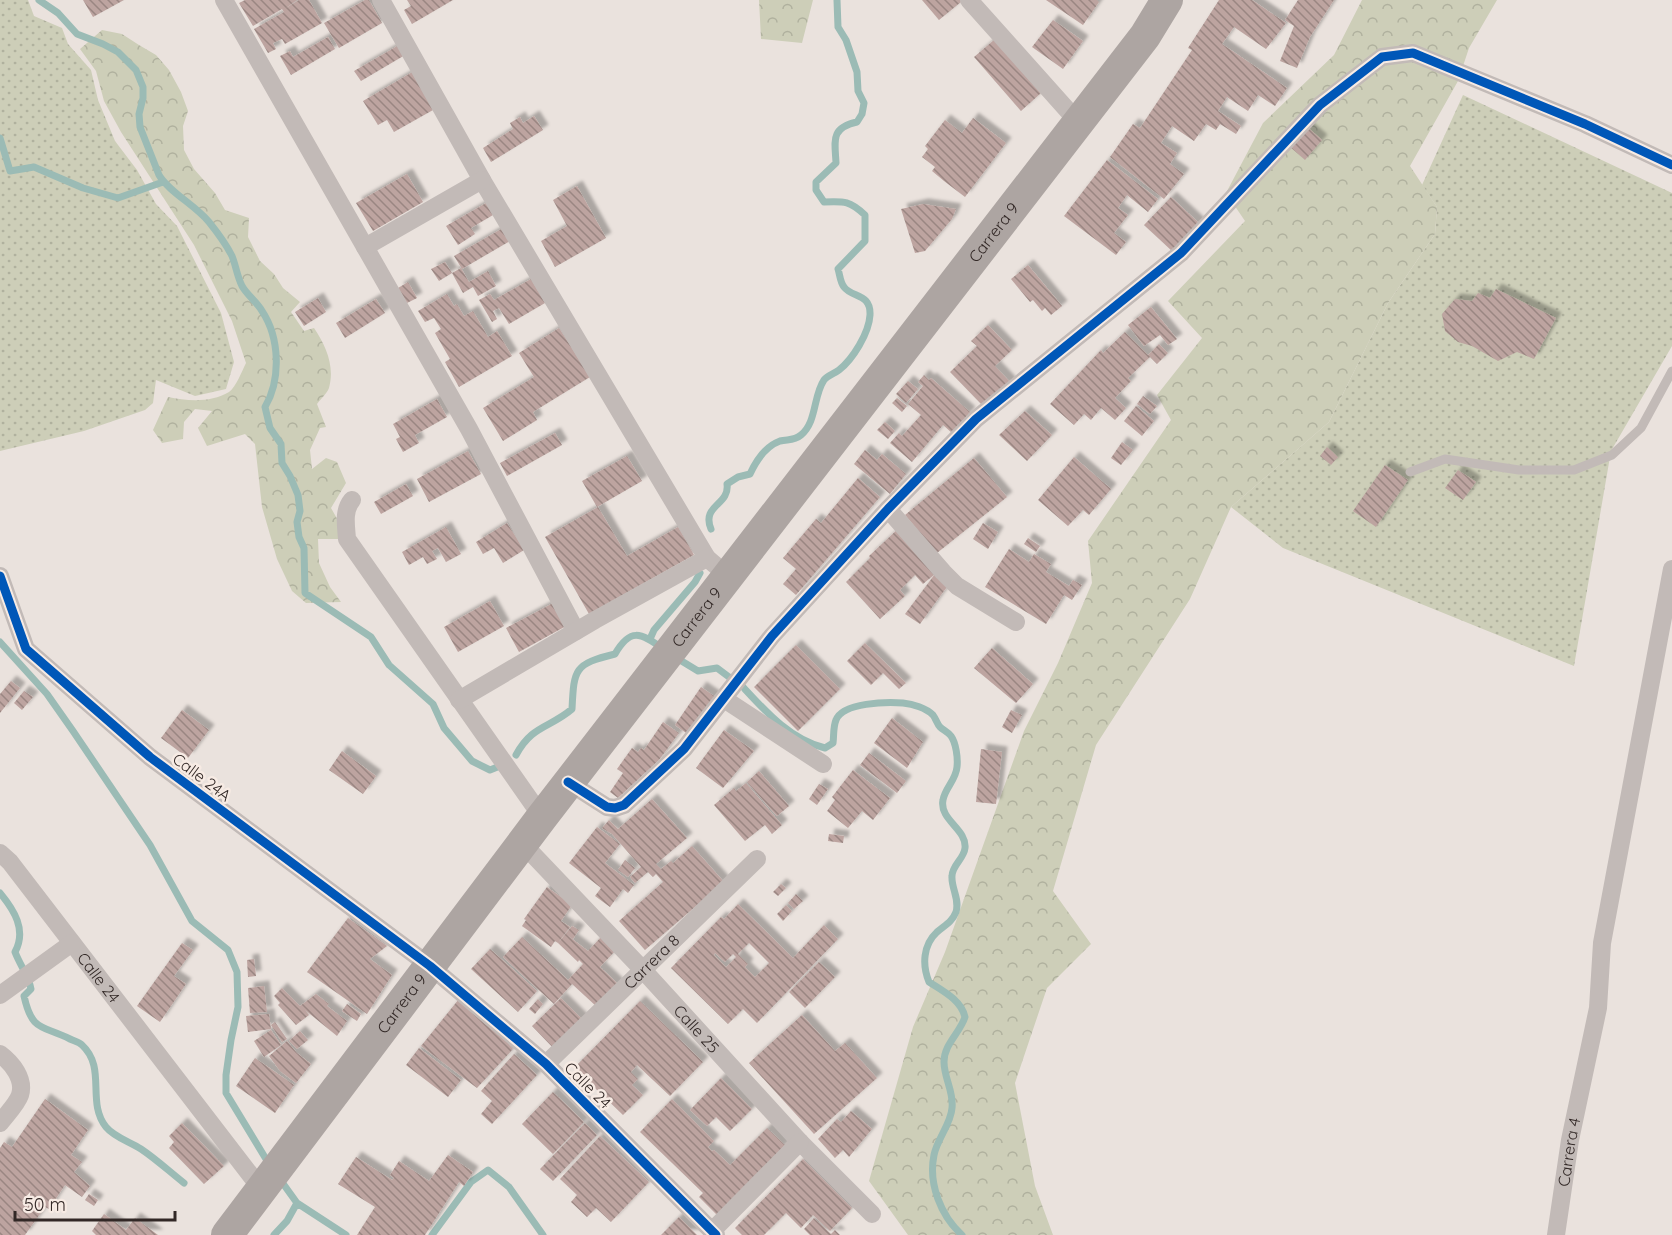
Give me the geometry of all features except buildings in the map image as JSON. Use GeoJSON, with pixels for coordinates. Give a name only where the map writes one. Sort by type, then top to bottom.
{"type":"FeatureCollection","features":[{"type":"Feature","properties":{"kind":"highway","name":"Carrera 9"},"geometry":{"type":"LineString","coordinates":[[227,1235],[568,782],[669,652],[717,567],[1078,122],[1145,36],[1167,0]]}},
{"type":"Feature","properties":{"kind":"street"},"geometry":{"type":"LineString","coordinates":[[224,0],[469,429],[576,631]]}},
{"type":"Feature","properties":{"kind":"street"},"geometry":{"type":"LineString","coordinates":[[381,0],[482,180],[717,567],[576,631],[459,700]]}},
{"type":"Feature","properties":{"kind":"street"},"geometry":{"type":"LineString","coordinates":[[969,0],[1078,122]]}},
{"type":"Feature","properties":{"kind":"street"},"geometry":{"type":"LineString","coordinates":[[568,782],[607,807],[615,808],[624,805],[684,749],[772,636],[888,509],[976,420],[1181,253],[1320,105],[1382,57],[1413,53],[1585,124],[1672,165]]}},
{"type":"Feature","properties":{"kind":"street"},"geometry":{"type":"LineString","coordinates":[[365,247],[482,180]]}},
{"type":"Feature","properties":{"kind":"street"},"geometry":{"type":"LineString","coordinates":[[352,500],[346,515],[347,539],[542,817]]}},
{"type":"Feature","properties":{"kind":"street"},"geometry":{"type":"LineString","coordinates":[[888,509],[957,585],[1016,622]]}},
{"type":"Feature","properties":{"kind":"street","name":"Carrera 4"},"geometry":{"type":"LineString","coordinates":[[1556,1235],[1570,1140],[1598,1008],[1602,943],[1672,569]]}},
{"type":"Feature","properties":{"kind":"street","name":"Calle 24A"},"geometry":{"type":"LineString","coordinates":[[0,576],[26,649],[150,757],[430,966]]}},
{"type":"Feature","properties":{"kind":"street"},"geometry":{"type":"LineString","coordinates":[[724,699],[823,764]]}},
{"type":"Feature","properties":{"kind":"street","name":"Calle 25"},"geometry":{"type":"LineString","coordinates":[[522,843],[643,970],[800,1142],[872,1214]]}},
{"type":"Feature","properties":{"kind":"street","name":"Calle 24"},"geometry":{"type":"LineString","coordinates":[[0,853],[10,862],[262,1190]]}},
{"type":"Feature","properties":{"kind":"street","name":"Carrera 8"},"geometry":{"type":"LineString","coordinates":[[546,1064],[757,859]]}},
{"type":"Feature","properties":{"kind":"street"},"geometry":{"type":"LineString","coordinates":[[0,995],[72,943]]}},
{"type":"Feature","properties":{"kind":"street","name":"Calle 24"},"geometry":{"type":"LineString","coordinates":[[430,966],[546,1064],[714,1233]]}},
{"type":"Feature","properties":{"kind":"street"},"geometry":{"type":"LineString","coordinates":[[0,1054],[8,1060],[20,1078],[20,1096],[0,1123]]}},
{"type":"Feature","properties":{"kind":"street"},"geometry":{"type":"LineString","coordinates":[[714,1233],[800,1142]]}},
{"type":"Feature","properties":{"kind":"lane"},"geometry":{"type":"LineString","coordinates":[[1585,124],[1672,173]]}},
{"type":"Feature","properties":{"kind":"lane"},"geometry":{"type":"LineString","coordinates":[[1410,472],[1445,459],[1519,470],[1574,470],[1612,455],[1641,428],[1672,371]]}},
{"type":"Feature","properties":{"kind":"green space"},"geometry":{"type":"Polygon","coordinates":[[[0,0],[28,0],[34,16],[62,28],[68,44],[91,70],[98,100],[115,141],[137,170],[156,204],[177,226],[221,313],[234,362],[226,389],[195,396],[156,380],[153,403],[145,410],[84,431],[0,451],[0,0]]]}},
{"type":"Feature","properties":{"kind":"green space"},"geometry":{"type":"Polygon","coordinates":[[[759,0],[813,0],[802,43],[761,39],[759,0]]]}},
{"type":"Feature","properties":{"kind":"green space"},"geometry":{"type":"Polygon","coordinates":[[[1362,0],[1497,0],[1469,48],[1458,81],[1410,166],[1437,207],[1435,234],[1388,303],[1329,422],[1231,507],[1190,599],[1096,745],[1053,891],[1091,944],[1047,988],[1015,1083],[1035,1186],[1053,1235],[908,1235],[869,1181],[913,1027],[945,952],[1024,731],[1058,663],[1092,583],[1088,541],[1171,420],[1157,395],[1202,338],[1168,301],[1245,221],[1226,193],[1263,123],[1334,55],[1362,0]]]}},
{"type":"Feature","properties":{"kind":"green space"},"geometry":{"type":"Polygon","coordinates":[[[102,30],[122,34],[156,55],[169,70],[188,111],[183,126],[184,150],[194,169],[215,193],[225,210],[249,218],[248,237],[260,261],[274,274],[283,288],[300,302],[291,312],[304,331],[314,328],[326,349],[331,380],[328,390],[317,404],[326,427],[320,428],[310,450],[312,469],[326,458],[337,462],[346,483],[331,508],[343,529],[340,539],[318,539],[319,563],[330,587],[341,602],[306,603],[292,591],[277,559],[262,507],[255,444],[245,434],[207,446],[198,428],[212,411],[195,409],[184,422],[183,439],[162,443],[153,430],[168,397],[199,400],[222,396],[234,386],[246,363],[232,321],[194,245],[121,132],[104,101],[96,71],[80,49],[102,30]]]}},
{"type":"Feature","properties":{"kind":"green space"},"geometry":{"type":"Polygon","coordinates":[[[1463,95],[1672,193],[1672,346],[1611,451],[1574,666],[1283,548],[1231,507],[1329,422],[1388,303],[1435,234],[1437,207],[1422,185],[1463,95]]]}},
{"type":"Feature","properties":{"kind":"waterway"},"geometry":{"type":"LineString","coordinates":[[39,0],[58,13],[77,34],[118,52],[136,70],[143,87],[139,114],[140,127],[159,175],[169,187],[203,216],[218,234],[232,256],[242,286],[268,322],[275,346],[276,372],[265,407],[270,428],[281,444],[282,463],[298,495],[300,511],[297,522],[299,537],[304,548],[305,593],[371,637],[389,665],[433,704],[444,728],[472,761],[490,770],[500,766]]}},
{"type":"Feature","properties":{"kind":"waterway"},"geometry":{"type":"LineString","coordinates":[[711,529],[710,515],[724,497],[727,484],[738,477],[750,474],[758,459],[770,446],[780,441],[796,438],[806,430],[824,380],[850,359],[869,322],[867,303],[844,287],[838,269],[865,241],[865,215],[847,203],[824,202],[816,190],[816,182],[836,163],[835,142],[838,132],[857,122],[862,114],[864,103],[858,91],[857,72],[846,40],[838,27],[837,0]]}},
{"type":"Feature","properties":{"kind":"waterway"},"geometry":{"type":"LineString","coordinates":[[0,138],[10,171],[34,167],[83,188],[118,198],[163,182]]}},
{"type":"Feature","properties":{"kind":"waterway"},"geometry":{"type":"LineString","coordinates":[[650,639],[654,630],[700,573]]}},
{"type":"Feature","properties":{"kind":"waterway"},"geometry":{"type":"LineString","coordinates":[[516,755],[535,732],[572,709],[576,677],[584,665],[615,654],[626,640],[636,635],[648,639],[663,649]]}},
{"type":"Feature","properties":{"kind":"waterway"},"geometry":{"type":"LineString","coordinates":[[0,642],[47,694],[73,731],[150,845],[192,921],[228,950],[237,972],[238,1007],[226,1075],[226,1093],[269,1164]]}},
{"type":"Feature","properties":{"kind":"waterway"},"geometry":{"type":"LineString","coordinates":[[675,657],[698,671],[717,668],[733,680]]}},
{"type":"Feature","properties":{"kind":"waterway"},"geometry":{"type":"LineString","coordinates":[[743,687],[790,732],[825,748],[833,743],[835,723],[840,714],[856,706],[887,703],[907,704],[927,710],[940,727],[951,736],[954,743],[957,759],[956,772],[944,796],[943,807],[962,835],[965,848],[953,872],[956,912],[950,921],[932,937],[926,949],[925,969],[929,982],[956,1001],[965,1017],[949,1044],[945,1056],[944,1068],[952,1096],[952,1108],[934,1155],[933,1166],[935,1188],[942,1209],[962,1235]]}},
{"type":"Feature","properties":{"kind":"waterway"},"geometry":{"type":"LineString","coordinates":[[0,893],[14,913],[19,928],[20,936],[15,952],[30,984],[31,989],[24,996],[31,1016],[40,1026],[81,1044],[89,1054],[95,1074],[97,1107],[109,1131],[137,1146],[184,1183]]}},
{"type":"Feature","properties":{"kind":"waterway"},"geometry":{"type":"LineString","coordinates":[[432,1235],[471,1182],[488,1170],[509,1187],[543,1235]]}},
{"type":"Feature","properties":{"kind":"waterway"},"geometry":{"type":"LineString","coordinates":[[279,1178],[297,1203],[346,1235]]}},
{"type":"Feature","properties":{"kind":"waterway"},"geometry":{"type":"LineString","coordinates":[[274,1235],[287,1221],[297,1203]]}},
{"type":"Feature","properties":{"kind":"cycle path"},"geometry":{"type":"LineString","coordinates":[[568,782],[607,807],[615,808],[624,805],[684,749],[772,636],[888,509],[976,419],[1181,253],[1320,105],[1382,57],[1413,53],[1585,124],[1672,165]]}},
{"type":"Feature","properties":{"kind":"cycle path"},"geometry":{"type":"LineString","coordinates":[[0,576],[26,649],[150,757],[430,966],[546,1064],[716,1235]]}}]}
